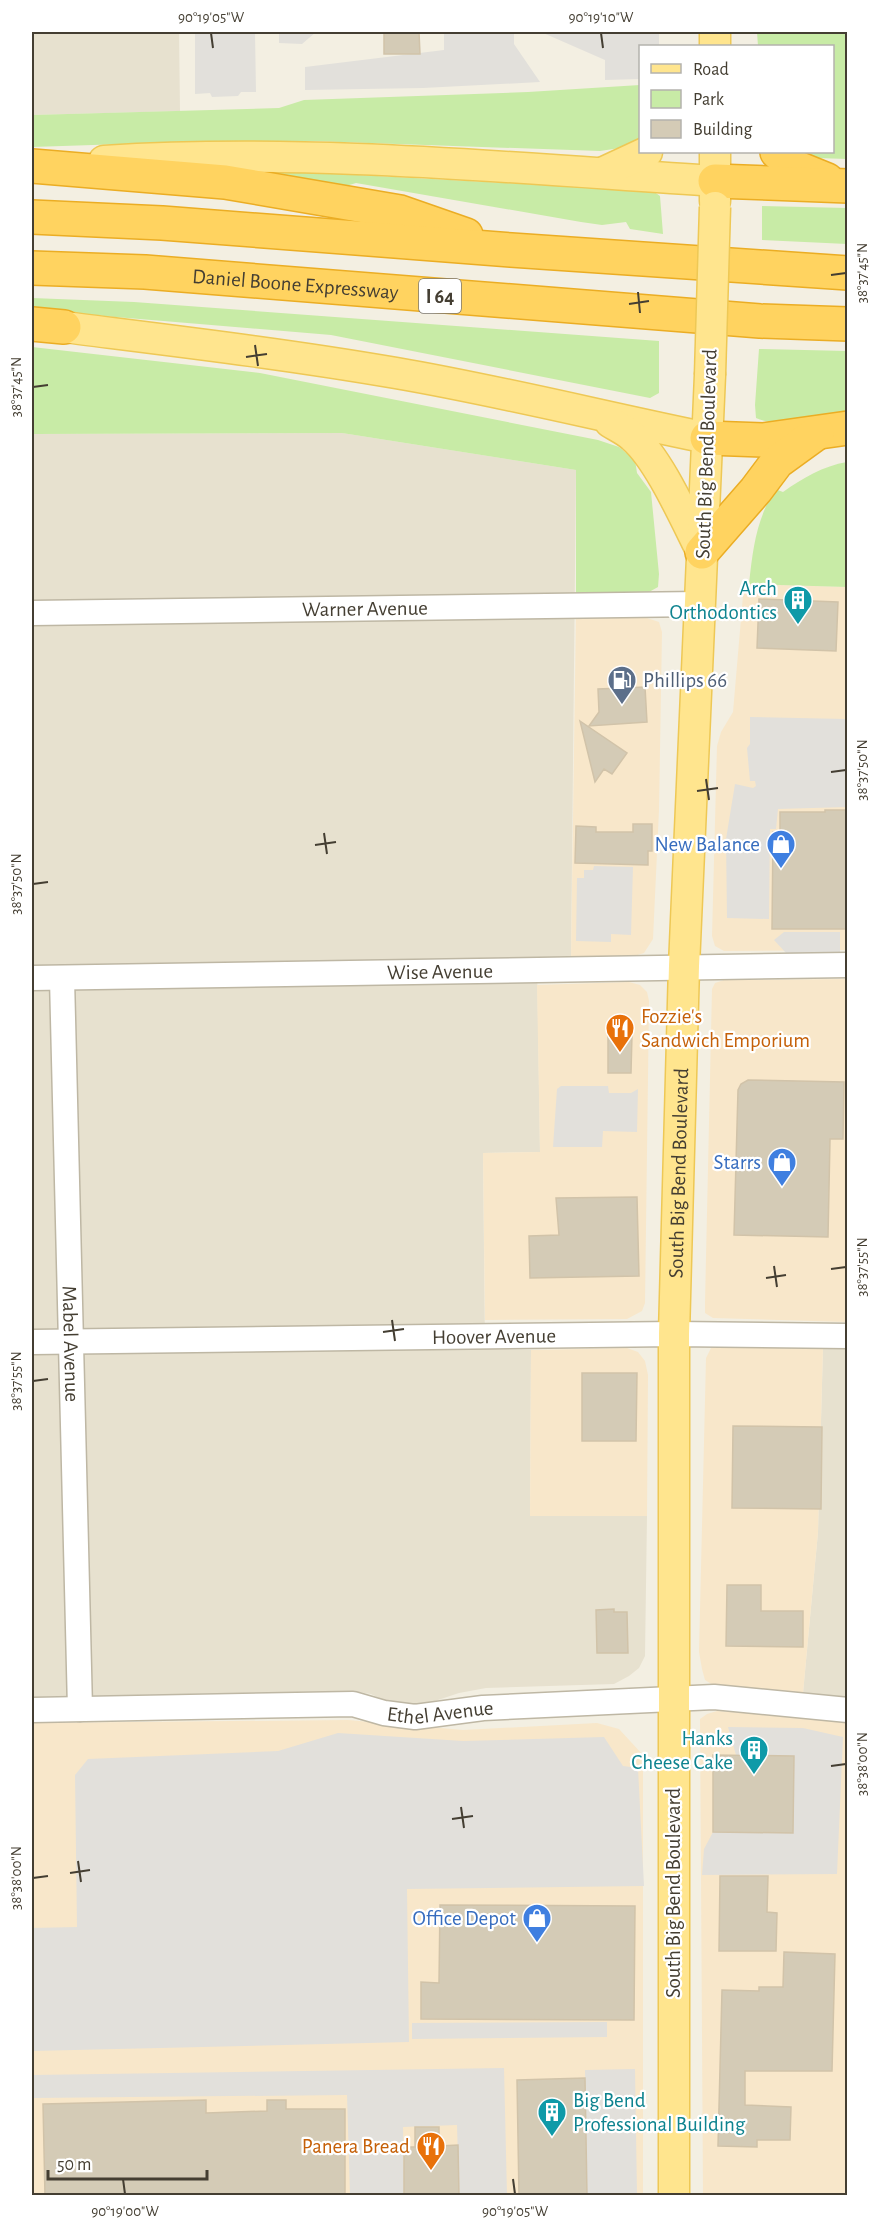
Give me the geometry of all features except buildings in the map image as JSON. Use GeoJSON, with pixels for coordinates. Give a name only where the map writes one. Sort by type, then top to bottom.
{"type":"FeatureCollection","features":[{"type":"Feature","properties":{"kind":"highway"},"geometry":{"type":"LineString","coordinates":[[778,153],[795,167],[845,186]]}},
{"type":"Feature","properties":{"kind":"highway"},"geometry":{"type":"LineString","coordinates":[[32,166],[225,182],[400,212],[511,250]]}},
{"type":"Feature","properties":{"kind":"highway"},"geometry":{"type":"LineString","coordinates":[[715,180],[845,186]]}},
{"type":"Feature","properties":{"kind":"highway"},"geometry":{"type":"LineString","coordinates":[[32,217],[173,224],[848,273]]}},
{"type":"Feature","properties":{"kind":"highway","name":"Daniel Boone Expressway"},"geometry":{"type":"LineString","coordinates":[[32,268],[145,272],[760,321],[848,324]]}},
{"type":"Feature","properties":{"kind":"highway"},"geometry":{"type":"LineString","coordinates":[[32,325],[64,327]]}},
{"type":"Feature","properties":{"kind":"highway"},"geometry":{"type":"LineString","coordinates":[[707,438],[763,440],[832,430]]}},
{"type":"Feature","properties":{"kind":"highway"},"geometry":{"type":"LineString","coordinates":[[702,552],[777,462],[832,430]]}},
{"type":"Feature","properties":{"kind":"main road"},"geometry":{"type":"LineString","coordinates":[[601,174],[645,153]]}},
{"type":"Feature","properties":{"kind":"main road"},"geometry":{"type":"LineString","coordinates":[[32,166],[150,158],[275,158],[441,163],[715,180]]}},
{"type":"Feature","properties":{"kind":"main road","name":"South Big Bend Boulevard"},"geometry":{"type":"LineString","coordinates":[[674,2196],[674,1334],[684,966],[710,375],[715,180]]}},
{"type":"Feature","properties":{"kind":"main road"},"geometry":{"type":"LineString","coordinates":[[64,327],[262,352],[482,388],[707,438]]}},
{"type":"Feature","properties":{"kind":"main road"},"geometry":{"type":"LineString","coordinates":[[600,415],[634,437],[643,448],[663,477],[702,552]]}},
{"type":"Feature","properties":{"kind":"street","name":"Warner Avenue"},"geometry":{"type":"LineString","coordinates":[[32,613],[699,604]]}},
{"type":"Feature","properties":{"kind":"street","name":"Wise Avenue"},"geometry":{"type":"LineString","coordinates":[[32,978],[848,965]]}},
{"type":"Feature","properties":{"kind":"street","name":"Mabel Avenue"},"geometry":{"type":"LineString","coordinates":[[62,978],[80,1709]]}},
{"type":"Feature","properties":{"kind":"street","name":"Hoover Avenue"},"geometry":{"type":"LineString","coordinates":[[32,1342],[674,1334],[848,1336]]}},
{"type":"Feature","properties":{"kind":"street","name":"Ethel Avenue"},"geometry":{"type":"LineString","coordinates":[[32,1710],[353,1704],[384,1713],[415,1717],[483,1708],[714,1697],[848,1710]]}},
{"type":"Feature","properties":{"kind":"shaded area"},"geometry":{"type":"Polygon","coordinates":[[[32,32],[179,32],[180,111],[32,115],[32,32]]]}},
{"type":"Feature","properties":{"kind":"shaded area"},"geometry":{"type":"Polygon","coordinates":[[[195,32],[255,32],[256,92],[241,92],[238,96],[212,97],[210,93],[195,94],[195,32]]]}},
{"type":"Feature","properties":{"kind":"shaded area"},"geometry":{"type":"Polygon","coordinates":[[[279,32],[316,32],[302,44],[279,43],[279,32]]]}},
{"type":"Feature","properties":{"kind":"shaded area"},"geometry":{"type":"Polygon","coordinates":[[[444,32],[514,32],[514,44],[540,82],[423,88],[305,90],[305,67],[444,50],[444,32]]]}},
{"type":"Feature","properties":{"kind":"shaded area"},"geometry":{"type":"Polygon","coordinates":[[[541,32],[659,32],[659,45],[639,45],[639,79],[605,80],[605,60],[541,32]]]}},
{"type":"Feature","properties":{"kind":"shaded area"},"geometry":{"type":"Polygon","coordinates":[[[342,433],[576,470],[571,958],[537,959],[540,1152],[483,1153],[485,1349],[531,1350],[530,1516],[647,1516],[645,1656],[639,1668],[614,1684],[486,1688],[459,1693],[411,1709],[399,1708],[371,1694],[352,1691],[32,1697],[32,434],[342,433]]]}},
{"type":"Feature","properties":{"kind":"shaded area"},"geometry":{"type":"Polygon","coordinates":[[[744,584],[847,587],[847,950],[724,951],[715,946],[712,936],[717,746],[721,732],[733,712],[744,584]]]}},
{"type":"Feature","properties":{"kind":"shaded area"},"geometry":{"type":"Polygon","coordinates":[[[576,615],[647,618],[659,622],[662,632],[659,810],[653,939],[644,953],[634,956],[571,958],[576,615]]]}},
{"type":"Feature","properties":{"kind":"shaded area"},"geometry":{"type":"Polygon","coordinates":[[[750,717],[847,719],[847,807],[778,809],[776,829],[770,829],[769,919],[727,918],[726,839],[735,784],[753,788],[756,786],[755,781],[750,781],[747,748],[750,744],[750,717]]]}},
{"type":"Feature","properties":{"kind":"shaded area"},"geometry":{"type":"Polygon","coordinates":[[[594,866],[633,867],[631,935],[611,934],[611,942],[576,941],[577,878],[584,878],[584,870],[593,870],[594,866]]]}},
{"type":"Feature","properties":{"kind":"shaded area"},"geometry":{"type":"Polygon","coordinates":[[[784,932],[840,932],[840,953],[786,953],[774,940],[784,932]]]}},
{"type":"Feature","properties":{"kind":"shaded area"},"geometry":{"type":"Polygon","coordinates":[[[847,979],[847,1322],[713,1318],[705,1313],[712,989],[715,983],[724,980],[847,979]]]}},
{"type":"Feature","properties":{"kind":"shaded area"},"geometry":{"type":"Polygon","coordinates":[[[629,982],[640,985],[647,992],[649,1001],[645,1303],[642,1311],[627,1319],[485,1320],[483,1153],[540,1152],[537,985],[629,982]]]}},
{"type":"Feature","properties":{"kind":"shaded area"},"geometry":{"type":"Polygon","coordinates":[[[561,1086],[608,1086],[609,1093],[631,1093],[638,1089],[637,1132],[603,1131],[602,1147],[553,1147],[557,1089],[561,1086]]]}},
{"type":"Feature","properties":{"kind":"shaded area"},"geometry":{"type":"Polygon","coordinates":[[[721,1345],[823,1347],[818,1532],[803,1693],[713,1685],[705,1680],[702,1669],[699,1652],[706,1358],[711,1348],[721,1345]]]}},
{"type":"Feature","properties":{"kind":"shaded area"},"geometry":{"type":"Polygon","coordinates":[[[823,1347],[847,1347],[847,1700],[803,1693],[818,1532],[823,1347]]]}},
{"type":"Feature","properties":{"kind":"shaded area"},"geometry":{"type":"Polygon","coordinates":[[[627,1348],[638,1352],[645,1361],[648,1375],[647,1516],[530,1516],[531,1350],[627,1348]]]}},
{"type":"Feature","properties":{"kind":"shaded area"},"geometry":{"type":"Polygon","coordinates":[[[717,1711],[825,1717],[847,1721],[847,2195],[703,2195],[700,1719],[717,1711]]]}},
{"type":"Feature","properties":{"kind":"shaded area"},"geometry":{"type":"Polygon","coordinates":[[[348,1720],[463,1730],[597,1723],[619,1729],[643,1755],[643,2195],[32,2195],[32,1723],[348,1720]]]}},
{"type":"Feature","properties":{"kind":"shaded area"},"geometry":{"type":"Polygon","coordinates":[[[728,1727],[803,1728],[843,1737],[837,1874],[702,1875],[704,1849],[713,1832],[793,1832],[794,1756],[736,1755],[728,1727]]]}},
{"type":"Feature","properties":{"kind":"shaded area"},"geometry":{"type":"Polygon","coordinates":[[[338,1733],[463,1741],[604,1737],[623,1766],[638,1768],[644,1886],[407,1889],[409,2042],[32,2051],[32,1928],[77,1927],[75,1775],[88,1759],[278,1751],[338,1733]]]}},
{"type":"Feature","properties":{"kind":"shaded area"},"geometry":{"type":"Polygon","coordinates":[[[607,2022],[607,2037],[412,2039],[412,2023],[607,2022]]]}},
{"type":"Feature","properties":{"kind":"shaded area"},"geometry":{"type":"Polygon","coordinates":[[[504,2068],[507,2195],[459,2195],[457,2125],[403,2127],[404,2194],[350,2195],[347,2095],[32,2098],[32,2075],[504,2068]]]}},
{"type":"Feature","properties":{"kind":"shaded area"},"geometry":{"type":"Polygon","coordinates":[[[635,2069],[637,2195],[587,2195],[585,2070],[635,2069]]]}},
{"type":"Feature","properties":{"kind":"green space"},"geometry":{"type":"Polygon","coordinates":[[[757,32],[847,32],[847,159],[817,158],[797,153],[834,153],[834,45],[758,45],[757,32]]]}},
{"type":"Feature","properties":{"kind":"green space"},"geometry":{"type":"Polygon","coordinates":[[[639,85],[639,138],[627,147],[600,151],[312,141],[215,141],[32,147],[32,115],[279,108],[304,100],[528,92],[639,85]]]}},
{"type":"Feature","properties":{"kind":"green space"},"geometry":{"type":"Polygon","coordinates":[[[285,171],[653,191],[660,196],[663,234],[630,229],[626,222],[602,225],[356,183],[346,186],[275,174],[285,171]]]}},
{"type":"Feature","properties":{"kind":"green space"},"geometry":{"type":"Polygon","coordinates":[[[762,206],[847,208],[847,244],[762,240],[762,206]]]}},
{"type":"Feature","properties":{"kind":"green space"},"geometry":{"type":"Polygon","coordinates":[[[32,298],[134,302],[659,341],[659,393],[650,398],[331,335],[32,310],[32,298]]]}},
{"type":"Feature","properties":{"kind":"green space"},"geometry":{"type":"Polygon","coordinates":[[[32,347],[260,373],[598,440],[619,447],[635,460],[637,473],[651,492],[659,574],[658,587],[649,592],[576,594],[576,470],[342,433],[32,434],[32,347]]]}},
{"type":"Feature","properties":{"kind":"green space"},"geometry":{"type":"Polygon","coordinates":[[[759,349],[847,351],[847,413],[788,422],[765,421],[756,418],[759,349]]]}},
{"type":"Feature","properties":{"kind":"green space"},"geometry":{"type":"Polygon","coordinates":[[[847,462],[847,587],[749,584],[759,524],[775,489],[783,492],[814,473],[847,462]]]}},
{"type":"Feature","properties":{"kind":"place","name":"Arch Orthodontics"},"geometry":{"type":"Point","coordinates":[798,626]}},
{"type":"Feature","properties":{"kind":"place","name":"Phillips 66"},"geometry":{"type":"Point","coordinates":[622,706]}},
{"type":"Feature","properties":{"kind":"place","name":"New Balance"},"geometry":{"type":"Point","coordinates":[781,870]}},
{"type":"Feature","properties":{"kind":"place","name":"Fozzie's Sandwich Emporium"},"geometry":{"type":"Point","coordinates":[620,1054]}},
{"type":"Feature","properties":{"kind":"place","name":"Starrs"},"geometry":{"type":"Point","coordinates":[782,1188]}},
{"type":"Feature","properties":{"kind":"place","name":"Hanks Cheese Cake"},"geometry":{"type":"Point","coordinates":[754,1776]}},
{"type":"Feature","properties":{"kind":"place","name":"Office Depot"},"geometry":{"type":"Point","coordinates":[537,1944]}},
{"type":"Feature","properties":{"kind":"place","name":"Big Bend Professional Building"},"geometry":{"type":"Point","coordinates":[552,2138]}},
{"type":"Feature","properties":{"kind":"place","name":"Panera Bread"},"geometry":{"type":"Point","coordinates":[431,2172]}}]}
